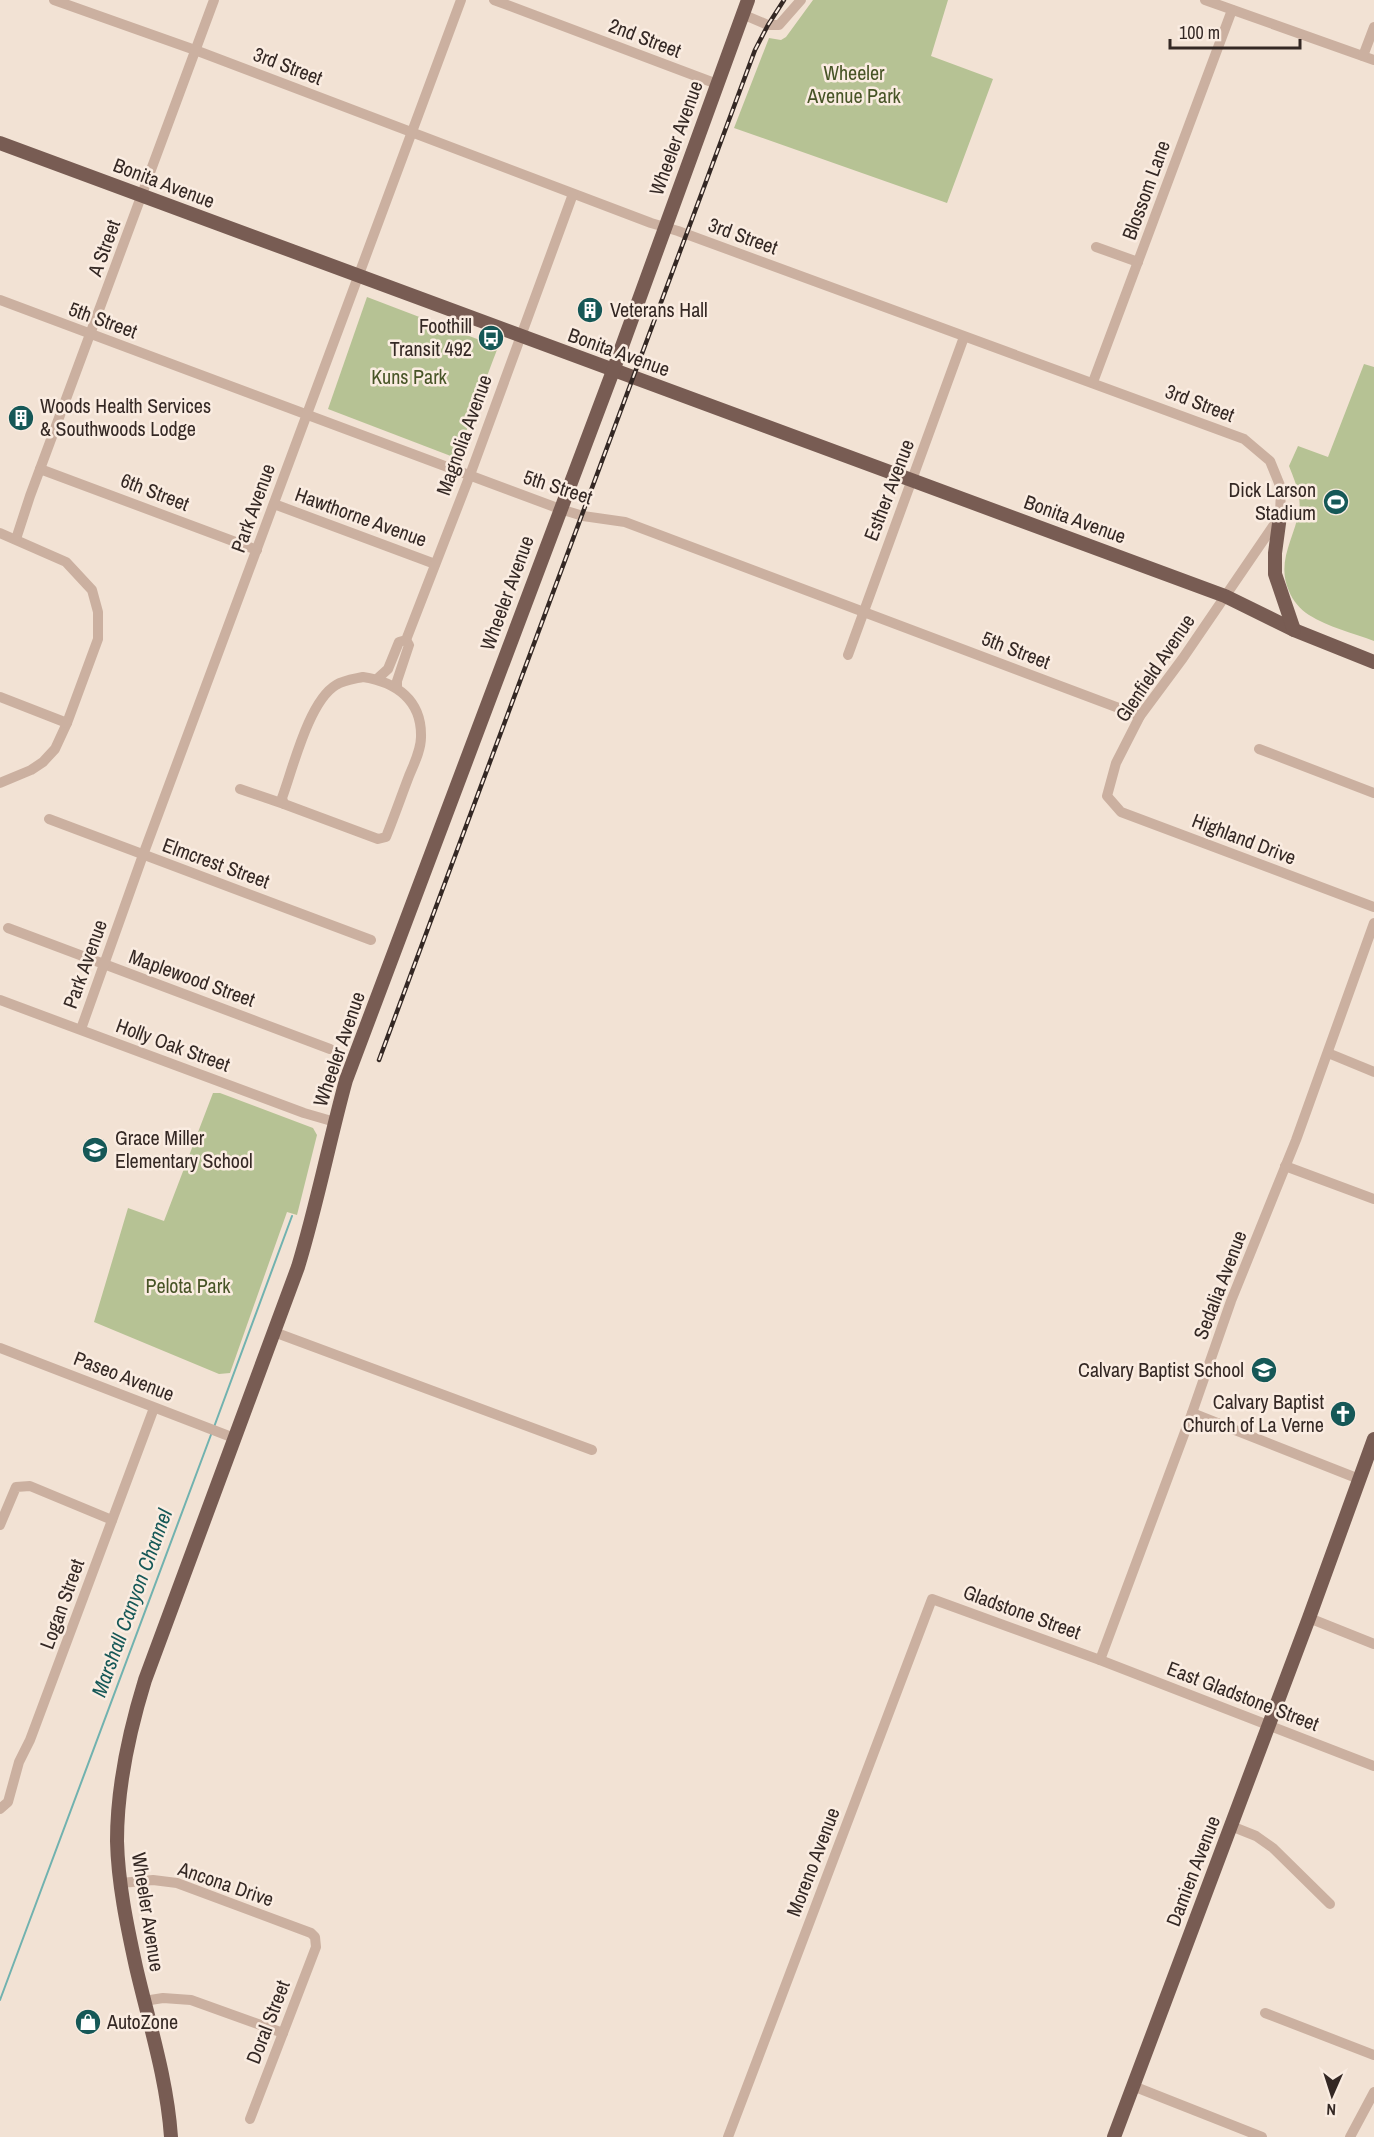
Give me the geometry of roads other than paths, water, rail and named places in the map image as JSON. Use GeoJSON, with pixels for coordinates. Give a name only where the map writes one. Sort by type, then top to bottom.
{"type":"FeatureCollection","features":[{"type":"Feature","properties":{"kind":"main road","name":"Wheeler Avenue"},"geometry":{"type":"LineString","coordinates":[[171,2137],[166,2096],[144,2001],[121,1883],[117,1842],[123,1767],[132,1721],[145,1680],[298,1267],[313,1217],[346,1080],[613,371],[748,0]]}},
{"type":"Feature","properties":{"kind":"main road","name":"Bonita Avenue"},"geometry":{"type":"LineString","coordinates":[[0,143],[1225,596],[1294,630],[1374,662]]}},
{"type":"Feature","properties":{"kind":"main road"},"geometry":{"type":"LineString","coordinates":[[1280,516],[1275,553],[1275,574],[1294,630]]}},
{"type":"Feature","properties":{"kind":"main road","name":"Damien Avenue"},"geometry":{"type":"LineString","coordinates":[[1114,2137],[1309,1618],[1374,1438]]}},
{"type":"Feature","properties":{"kind":"street","name":"3rd Street"},"geometry":{"type":"LineString","coordinates":[[54,0],[195,50],[573,194],[1094,382],[1244,439],[1270,461],[1281,488],[1280,516]]}},
{"type":"Feature","properties":{"kind":"street","name":"A Street"},"geometry":{"type":"LineString","coordinates":[[16,539],[214,0]]}},
{"type":"Feature","properties":{"kind":"street","name":"Park Avenue"},"geometry":{"type":"LineString","coordinates":[[81,1029],[461,0]]}},
{"type":"Feature","properties":{"kind":"street","name":"2nd Street"},"geometry":{"type":"LineString","coordinates":[[494,0],[717,84]]}},
{"type":"Feature","properties":{"kind":"street"},"geometry":{"type":"LineString","coordinates":[[742,14],[768,25],[779,25],[801,0]]}},
{"type":"Feature","properties":{"kind":"street"},"geometry":{"type":"LineString","coordinates":[[1205,0],[1374,60]]}},
{"type":"Feature","properties":{"kind":"street","name":"Blossom Lane"},"geometry":{"type":"LineString","coordinates":[[1094,382],[1232,10]]}},
{"type":"Feature","properties":{"kind":"street"},"geometry":{"type":"LineString","coordinates":[[1363,56],[1374,27]]}},
{"type":"Feature","properties":{"kind":"street","name":"Magnolia Avenue"},"geometry":{"type":"LineString","coordinates":[[377,679],[388,669],[399,642],[406,640],[470,475],[519,336],[573,194]]}},
{"type":"Feature","properties":{"kind":"street"},"geometry":{"type":"LineString","coordinates":[[1096,247],[1138,262]]}},
{"type":"Feature","properties":{"kind":"street","name":"5th Street"},"geometry":{"type":"LineString","coordinates":[[0,300],[560,509],[583,516],[625,522],[1140,716]]}},
{"type":"Feature","properties":{"kind":"street","name":"Esther Avenue"},"geometry":{"type":"LineString","coordinates":[[848,655],[964,337]]}},
{"type":"Feature","properties":{"kind":"street","name":"6th Street"},"geometry":{"type":"LineString","coordinates":[[40,469],[256,550]]}},
{"type":"Feature","properties":{"kind":"street","name":"Hawthorne Avenue"},"geometry":{"type":"LineString","coordinates":[[274,504],[435,564]]}},
{"type":"Feature","properties":{"kind":"street"},"geometry":{"type":"LineString","coordinates":[[1225,596],[1280,516]]}},
{"type":"Feature","properties":{"kind":"street"},"geometry":{"type":"LineString","coordinates":[[0,533],[66,562],[92,590],[98,612],[98,639],[55,749],[43,762],[31,770],[0,783]]}},
{"type":"Feature","properties":{"kind":"street","name":"Glenfield Avenue"},"geometry":{"type":"LineString","coordinates":[[1107,796],[1116,763],[1140,716],[1225,596]]}},
{"type":"Feature","properties":{"kind":"street"},"geometry":{"type":"LineString","coordinates":[[397,688],[397,681],[410,645],[406,640]]}},
{"type":"Feature","properties":{"kind":"street"},"geometry":{"type":"LineString","coordinates":[[240,789],[378,839],[386,837],[421,737],[418,717],[408,698],[397,688],[377,679],[363,677],[337,684],[323,695],[314,709],[282,798],[284,804]]}},
{"type":"Feature","properties":{"kind":"street"},"geometry":{"type":"LineString","coordinates":[[0,698],[67,723]]}},
{"type":"Feature","properties":{"kind":"street"},"geometry":{"type":"LineString","coordinates":[[1259,749],[1374,793]]}},
{"type":"Feature","properties":{"kind":"street","name":"Highland Drive"},"geometry":{"type":"LineString","coordinates":[[1107,796],[1121,812],[1374,907]]}},
{"type":"Feature","properties":{"kind":"street","name":"Elmcrest Street"},"geometry":{"type":"LineString","coordinates":[[49,819],[372,940]]}},
{"type":"Feature","properties":{"kind":"street","name":"Sedalia Avenue"},"geometry":{"type":"LineString","coordinates":[[1100,1659],[1192,1413],[1231,1301],[1328,1053],[1374,923]]}},
{"type":"Feature","properties":{"kind":"street","name":"Maplewood Street"},"geometry":{"type":"LineString","coordinates":[[8,928],[330,1049]]}},
{"type":"Feature","properties":{"kind":"street","name":"Holly Oak Street"},"geometry":{"type":"LineString","coordinates":[[0,1000],[335,1122]]}},
{"type":"Feature","properties":{"kind":"street"},"geometry":{"type":"LineString","coordinates":[[1328,1053],[1374,1072]]}},
{"type":"Feature","properties":{"kind":"street"},"geometry":{"type":"LineString","coordinates":[[1285,1166],[1374,1199]]}},
{"type":"Feature","properties":{"kind":"street"},"geometry":{"type":"LineString","coordinates":[[274,1332],[592,1450]]}},
{"type":"Feature","properties":{"kind":"street","name":"Paseo Avenue"},"geometry":{"type":"LineString","coordinates":[[0,1348],[234,1438]]}},
{"type":"Feature","properties":{"kind":"street","name":"Logan Street"},"geometry":{"type":"LineString","coordinates":[[0,1809],[8,1802],[19,1762],[30,1740],[154,1408]]}},
{"type":"Feature","properties":{"kind":"street"},"geometry":{"type":"LineString","coordinates":[[1192,1413],[1359,1479]]}},
{"type":"Feature","properties":{"kind":"street"},"geometry":{"type":"LineString","coordinates":[[0,1525],[16,1487],[30,1486],[112,1520]]}},
{"type":"Feature","properties":{"kind":"street","name":"Gladstone Street"},"geometry":{"type":"LineString","coordinates":[[932,1599],[1100,1659]]}},
{"type":"Feature","properties":{"kind":"street","name":"Moreno Avenue"},"geometry":{"type":"LineString","coordinates":[[728,2137],[932,1599]]}},
{"type":"Feature","properties":{"kind":"street"},"geometry":{"type":"LineString","coordinates":[[1309,1618],[1374,1644]]}},
{"type":"Feature","properties":{"kind":"street","name":"East Gladstone Street"},"geometry":{"type":"LineString","coordinates":[[1100,1659],[1374,1766]]}},
{"type":"Feature","properties":{"kind":"street"},"geometry":{"type":"LineString","coordinates":[[1231,1826],[1256,1836],[1273,1848],[1330,1904]]}},
{"type":"Feature","properties":{"kind":"street","name":"Ancona Drive"},"geometry":{"type":"LineString","coordinates":[[121,1883],[153,1880],[177,1884],[311,1933],[315,1937]]}},
{"type":"Feature","properties":{"kind":"street","name":"Doral Street"},"geometry":{"type":"LineString","coordinates":[[250,2119],[316,1947],[315,1937]]}},
{"type":"Feature","properties":{"kind":"street"},"geometry":{"type":"LineString","coordinates":[[144,2001],[163,1998],[191,2000],[283,2033]]}},
{"type":"Feature","properties":{"kind":"street"},"geometry":{"type":"LineString","coordinates":[[1265,2013],[1374,2055]]}},
{"type":"Feature","properties":{"kind":"street"},"geometry":{"type":"LineString","coordinates":[[1133,2086],[1262,2137]]}},
{"type":"Feature","properties":{"kind":"street"},"geometry":{"type":"LineString","coordinates":[[1350,2137],[1374,2092]]}},
{"type":"Feature","properties":{"kind":"waterway","name":"Marshall Canyon Channel"},"geometry":{"type":"LineString","coordinates":[[214,1427],[292,1216]]}},
{"type":"Feature","properties":{"kind":"waterway","name":"Marshall Canyon Channel"},"geometry":{"type":"LineString","coordinates":[[0,2000],[212,1432]]}},
{"type":"Feature","properties":{"kind":"railway"},"geometry":{"type":"LineString","coordinates":[[379,1060],[755,50],[784,0]]}},
{"type":"Feature","properties":{"kind":"place","name":"Veterans Hall"},"geometry":{"type":"Point","coordinates":[590,310]}},
{"type":"Feature","properties":{"kind":"place","name":"Foothill Transit 492"},"geometry":{"type":"Point","coordinates":[491,338]}},
{"type":"Feature","properties":{"kind":"place","name":"Woods Health Services & Southwoods Lodge"},"geometry":{"type":"Point","coordinates":[21,418]}},
{"type":"Feature","properties":{"kind":"place","name":"Dick Larson Stadium"},"geometry":{"type":"Point","coordinates":[1336,502]}},
{"type":"Feature","properties":{"kind":"place","name":"Grace Miller Elementary School"},"geometry":{"type":"Point","coordinates":[95,1150]}},
{"type":"Feature","properties":{"kind":"place","name":"Calvary Baptist School"},"geometry":{"type":"Point","coordinates":[1264,1370]}},
{"type":"Feature","properties":{"kind":"place","name":"Calvary Baptist Church of La Verne"},"geometry":{"type":"Point","coordinates":[1343,1414]}},
{"type":"Feature","properties":{"kind":"place","name":"AutoZone"},"geometry":{"type":"Point","coordinates":[88,2022]}},
{"type":"Feature","properties":{"kind":"park label","name":"Wheeler Avenue Park"},"geometry":{"type":"Point","coordinates":[854,84]}},
{"type":"Feature","properties":{"kind":"park label","name":"Kuns Park"},"geometry":{"type":"Point","coordinates":[409,377]}},
{"type":"Feature","properties":{"kind":"park label","name":"Pelota Park"},"geometry":{"type":"Point","coordinates":[188,1286]}}]}
